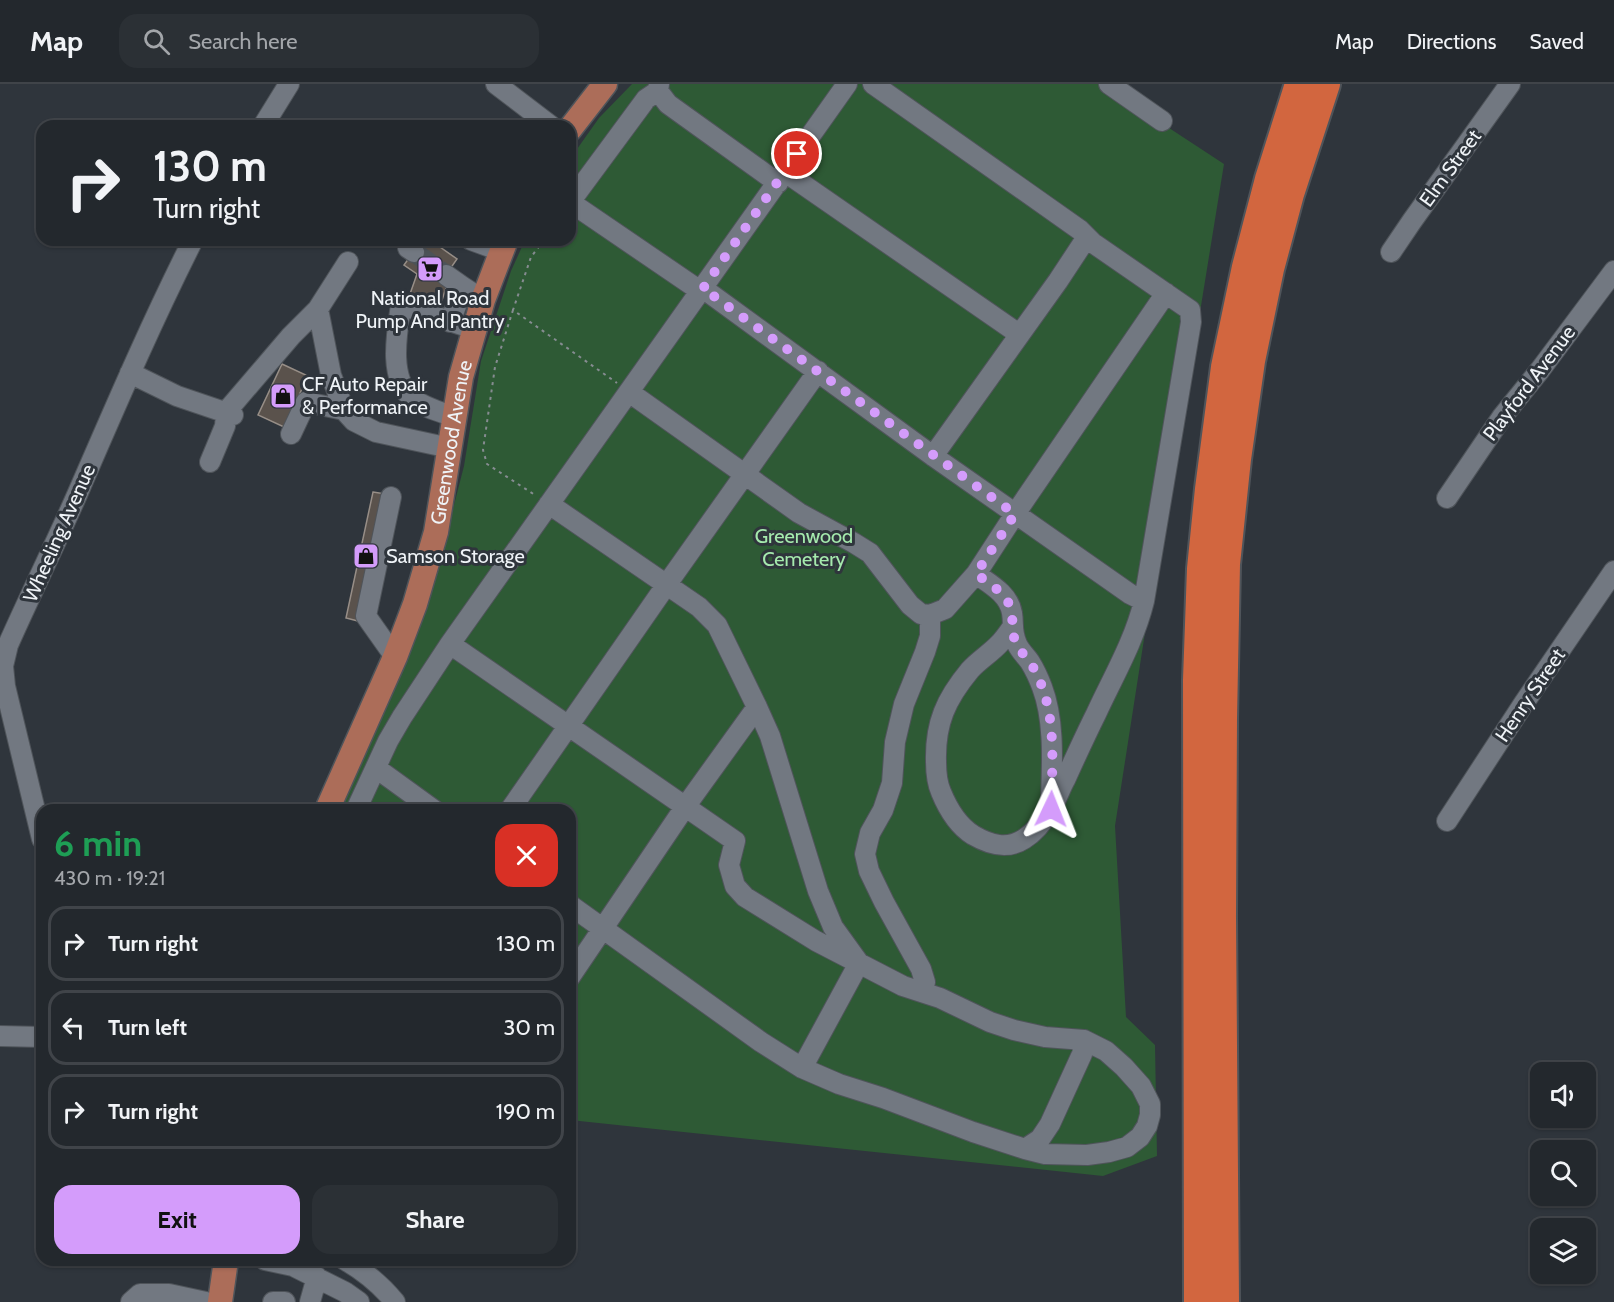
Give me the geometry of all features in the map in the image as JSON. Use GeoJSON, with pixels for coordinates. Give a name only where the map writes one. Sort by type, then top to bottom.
{"type":"FeatureCollection","features":[{"type":"Feature","properties":{"kind":"highway"},"geometry":{"type":"LineString","coordinates":[[1198,1302],[1211,1264],[1211,1159],[1197,680],[1201,569],[1225,367],[1246,267],[1269,179],[1299,84]]}},
{"type":"Feature","properties":{"kind":"highway"},"geometry":{"type":"LineString","coordinates":[[1211,1159],[1222,894],[1226,564],[1237,459],[1251,361],[1270,269],[1290,194],[1326,84]]}},
{"type":"Feature","properties":{"kind":"highway"},"geometry":{"type":"LineString","coordinates":[[1211,1264],[1225,1302]]}},
{"type":"Feature","properties":{"kind":"main road"},"geometry":{"type":"LineString","coordinates":[[576,121],[605,84]]}},
{"type":"Feature","properties":{"kind":"main road","name":"Greenwood Avenue"},"geometry":{"type":"LineString","coordinates":[[330,804],[395,657],[415,604],[436,531],[461,377],[483,300],[504,246]]}},
{"type":"Feature","properties":{"kind":"main road"},"geometry":{"type":"LineString","coordinates":[[220,1302],[225,1266]]}},
{"type":"Feature","properties":{"kind":"street"},"geometry":{"type":"LineString","coordinates":[[267,120],[289,84]]}},
{"type":"Feature","properties":{"kind":"street"},"geometry":{"type":"LineString","coordinates":[[496,84],[543,120]]}},
{"type":"Feature","properties":{"kind":"street"},"geometry":{"type":"LineString","coordinates":[[359,804],[388,741],[450,644],[847,84]]}},
{"type":"Feature","properties":{"kind":"street"},"geometry":{"type":"LineString","coordinates":[[873,84],[1190,310],[1191,322],[1140,618],[1126,654],[1051,809],[1026,838],[1014,844],[999,846],[970,833],[956,820],[946,805],[939,787],[935,748],[938,726],[957,687],[971,669],[1000,643],[1011,629]]}},
{"type":"Feature","properties":{"kind":"street"},"geometry":{"type":"LineString","coordinates":[[1109,84],[1162,122]]}},
{"type":"Feature","properties":{"kind":"street","name":"Elm Street"},"geometry":{"type":"LineString","coordinates":[[1390,252],[1510,84]]}},
{"type":"Feature","properties":{"kind":"street"},"geometry":{"type":"LineString","coordinates":[[576,194],[646,99],[658,88],[668,104],[1019,334]]}},
{"type":"Feature","properties":{"kind":"street"},"geometry":{"type":"LineString","coordinates":[[576,206],[696,288],[708,292],[933,456],[1130,594],[1144,601]]}},
{"type":"Feature","properties":{"kind":"street"},"geometry":{"type":"LineString","coordinates":[[933,456],[1087,237]]}},
{"type":"Feature","properties":{"kind":"street","name":"Wheeling Avenue"},"geometry":{"type":"LineString","coordinates":[[36,815],[10,710],[3,666],[8,645],[166,294],[190,246]]}},
{"type":"Feature","properties":{"kind":"street"},"geometry":{"type":"LineString","coordinates":[[210,462],[229,414],[291,336],[318,309],[348,261]]}},
{"type":"Feature","properties":{"kind":"street","name":"Playford Avenue"},"geometry":{"type":"LineString","coordinates":[[1447,498],[1502,417],[1614,271]]}},
{"type":"Feature","properties":{"kind":"street"},"geometry":{"type":"LineString","coordinates":[[446,275],[483,300]]}},
{"type":"Feature","properties":{"kind":"street"},"geometry":{"type":"LineString","coordinates":[[450,322],[462,287]]}},
{"type":"Feature","properties":{"kind":"street"},"geometry":{"type":"LineString","coordinates":[[629,392],[799,513],[870,553],[910,605],[921,614],[930,615],[945,609],[976,574],[1166,294]]}},
{"type":"Feature","properties":{"kind":"street"},"geometry":{"type":"LineString","coordinates":[[455,417],[427,407],[412,398],[404,388],[398,370],[395,345],[401,305],[474,330]]}},
{"type":"Feature","properties":{"kind":"street"},"geometry":{"type":"LineString","coordinates":[[318,309],[331,375],[344,410],[354,421],[376,432],[450,448]]}},
{"type":"Feature","properties":{"kind":"street"},"geometry":{"type":"LineString","coordinates":[[514,804],[818,371]]}},
{"type":"Feature","properties":{"kind":"street"},"geometry":{"type":"LineString","coordinates":[[130,373],[177,396],[229,414]]}},
{"type":"Feature","properties":{"kind":"street"},"geometry":{"type":"LineString","coordinates":[[291,434],[306,402],[344,410]]}},
{"type":"Feature","properties":{"kind":"street"},"geometry":{"type":"LineString","coordinates":[[391,497],[366,616],[395,657]]}},
{"type":"Feature","properties":{"kind":"street"},"geometry":{"type":"LineString","coordinates":[[549,504],[699,607],[717,625],[770,736],[818,891],[833,927],[859,963]]}},
{"type":"Feature","properties":{"kind":"street","name":"Henry Street"},"geometry":{"type":"LineString","coordinates":[[1447,821],[1614,571]]}},
{"type":"Feature","properties":{"kind":"street"},"geometry":{"type":"LineString","coordinates":[[976,574],[998,590],[1009,602],[1012,613],[1011,629],[1017,646],[1031,664],[1043,689],[1052,747],[1051,809]]}},
{"type":"Feature","properties":{"kind":"street"},"geometry":{"type":"LineString","coordinates":[[923,992],[925,982],[921,969],[884,902],[869,871],[865,854],[870,833],[883,810],[892,783],[895,742],[904,704],[930,636],[930,615]]}},
{"type":"Feature","properties":{"kind":"street"},"geometry":{"type":"LineString","coordinates":[[450,644],[735,841],[729,865],[735,886],[745,897],[816,941],[903,986],[940,998],[990,1022],[1014,1030],[1045,1037],[1084,1040],[1106,1051],[1141,1086],[1150,1104],[1147,1126],[1140,1137],[1127,1147],[1110,1152],[1086,1155],[1045,1154],[973,1132],[839,1084],[802,1068],[752,1035],[576,909]]}},
{"type":"Feature","properties":{"kind":"street"},"geometry":{"type":"LineString","coordinates":[[576,968],[685,807],[757,707]]}},
{"type":"Feature","properties":{"kind":"street"},"geometry":{"type":"LineString","coordinates":[[376,768],[426,804]]}},
{"type":"Feature","properties":{"kind":"street"},"geometry":{"type":"LineString","coordinates":[[816,941],[833,927]]}},
{"type":"Feature","properties":{"kind":"street"},"geometry":{"type":"LineString","coordinates":[[802,1068],[859,963]]}},
{"type":"Feature","properties":{"kind":"street"},"geometry":{"type":"LineString","coordinates":[[0,1036],[36,1037]]}},
{"type":"Feature","properties":{"kind":"street"},"geometry":{"type":"LineString","coordinates":[[1025,1149],[1040,1139],[1050,1124],[1082,1054],[1084,1040]]}},
{"type":"Feature","properties":{"kind":"street"},"geometry":{"type":"LineString","coordinates":[[293,1266],[360,1302]]}},
{"type":"Feature","properties":{"kind":"street"},"geometry":{"type":"LineString","coordinates":[[355,1266],[379,1284],[395,1302]]}},
{"type":"Feature","properties":{"kind":"street"},"geometry":{"type":"LineString","coordinates":[[310,1302],[317,1277]]}},
{"type":"Feature","properties":{"kind":"street"},"geometry":{"type":"LineString","coordinates":[[131,1302],[140,1294],[168,1294],[206,1302]]}},
{"type":"Feature","properties":{"kind":"street"},"geometry":{"type":"LineString","coordinates":[[273,1302],[285,1302]]}},
{"type":"Feature","properties":{"kind":"path"},"geometry":{"type":"LineString","coordinates":[[540,246],[531,258],[495,367],[483,450],[487,464],[549,504]]}},
{"type":"Feature","properties":{"kind":"path"},"geometry":{"type":"LineString","coordinates":[[513,310],[629,392]]}},
{"type":"Feature","properties":{"kind":"green space","name":"Greenwood Cemetery"},"geometry":{"type":"Polygon","coordinates":[[[632,84],[1102,84],[1224,164],[1177,454],[1149,607],[1115,826],[1126,1017],[1155,1045],[1157,1156],[1103,1176],[576,1121],[576,804],[343,804],[396,687],[436,575],[464,466],[481,361],[511,271],[522,246],[576,246],[576,151],[599,118],[632,84]]]}},
{"type":"Feature","properties":{"kind":"building","name":"National Road Pump And Pantry"},"geometry":{"type":"Polygon","coordinates":[[[418,246],[439,246],[457,259],[443,279],[448,282],[441,303],[410,294],[417,274],[404,265],[418,246]]]}},
{"type":"Feature","properties":{"kind":"building","name":"CF Auto Repair & Performance"},"geometry":{"type":"Polygon","coordinates":[[[282,364],[308,376],[284,427],[258,415],[282,364]]]}},
{"type":"Feature","properties":{"kind":"building","name":"Samson Storage"},"geometry":{"type":"Polygon","coordinates":[[[373,492],[386,494],[358,621],[346,618],[373,492]]]}},
{"type":"Feature","properties":{"kind":"tunnel"},"geometry":{"type":"LineString","coordinates":[[414,252],[446,275]]}},
{"type":"Feature","properties":{"kind":"place","name":"National Road Pump And Pantry"},"geometry":{"type":"Point","coordinates":[430,269]}},
{"type":"Feature","properties":{"kind":"place","name":"CF Auto Repair & Performance"},"geometry":{"type":"Point","coordinates":[283,396]}},
{"type":"Feature","properties":{"kind":"place","name":"Samson Storage"},"geometry":{"type":"Point","coordinates":[366,556]}},
{"type":"Feature","properties":{"kind":"route"},"geometry":{"type":"LineString","coordinates":[[797,154],[702,290],[708,292],[1015,514],[976,574],[998,590],[1009,602],[1012,613],[1011,629],[1017,646],[1031,664],[1043,689],[1052,747],[1051,809]]}}]}
